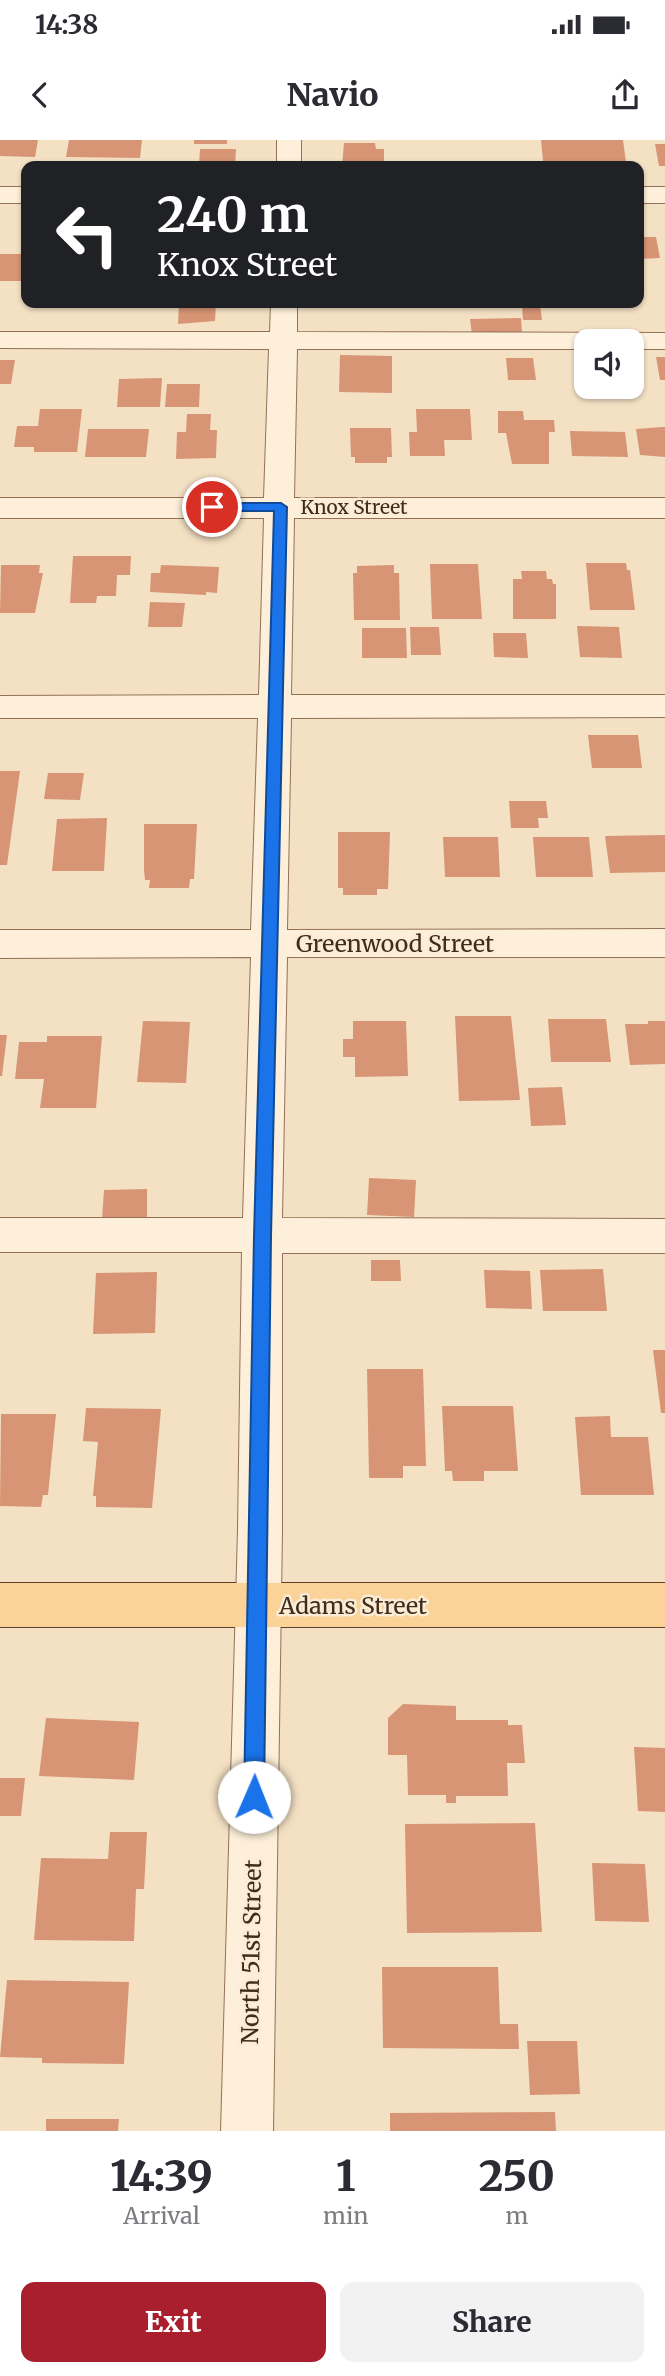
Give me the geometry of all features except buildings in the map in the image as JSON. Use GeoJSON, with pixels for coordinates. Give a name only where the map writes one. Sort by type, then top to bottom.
{"type":"FeatureCollection","features":[{"type":"Feature","properties":{"kind":"main road","name":"Adams Street"},"geometry":{"type":"LineString","coordinates":[[0,1605],[665,1605]]}},
{"type":"Feature","properties":{"kind":"street"},"geometry":{"type":"LineString","coordinates":[[289,140],[289,161]]}},
{"type":"Feature","properties":{"kind":"street"},"geometry":{"type":"LineString","coordinates":[[0,195],[21,195]]}},
{"type":"Feature","properties":{"kind":"street"},"geometry":{"type":"LineString","coordinates":[[644,195],[665,195]]}},
{"type":"Feature","properties":{"kind":"street","name":"North 51st Street"},"geometry":{"type":"LineString","coordinates":[[247,2131],[258,1605],[262,1236],[284,308]]}},
{"type":"Feature","properties":{"kind":"street"},"geometry":{"type":"LineString","coordinates":[[0,340],[665,341]]}},
{"type":"Feature","properties":{"kind":"street","name":"Knox Street"},"geometry":{"type":"LineString","coordinates":[[0,508],[665,508]]}},
{"type":"Feature","properties":{"kind":"street"},"geometry":{"type":"LineString","coordinates":[[0,707],[665,706]]}},
{"type":"Feature","properties":{"kind":"street","name":"Greenwood Street"},"geometry":{"type":"LineString","coordinates":[[0,944],[665,943]]}},
{"type":"Feature","properties":{"kind":"street"},"geometry":{"type":"LineString","coordinates":[[0,1236],[665,1236]]}},
{"type":"Feature","properties":{"kind":"route"},"geometry":{"type":"LineString","coordinates":[[212,507],[281,507],[262,1236],[260,1543],[254,1797]]}}]}
